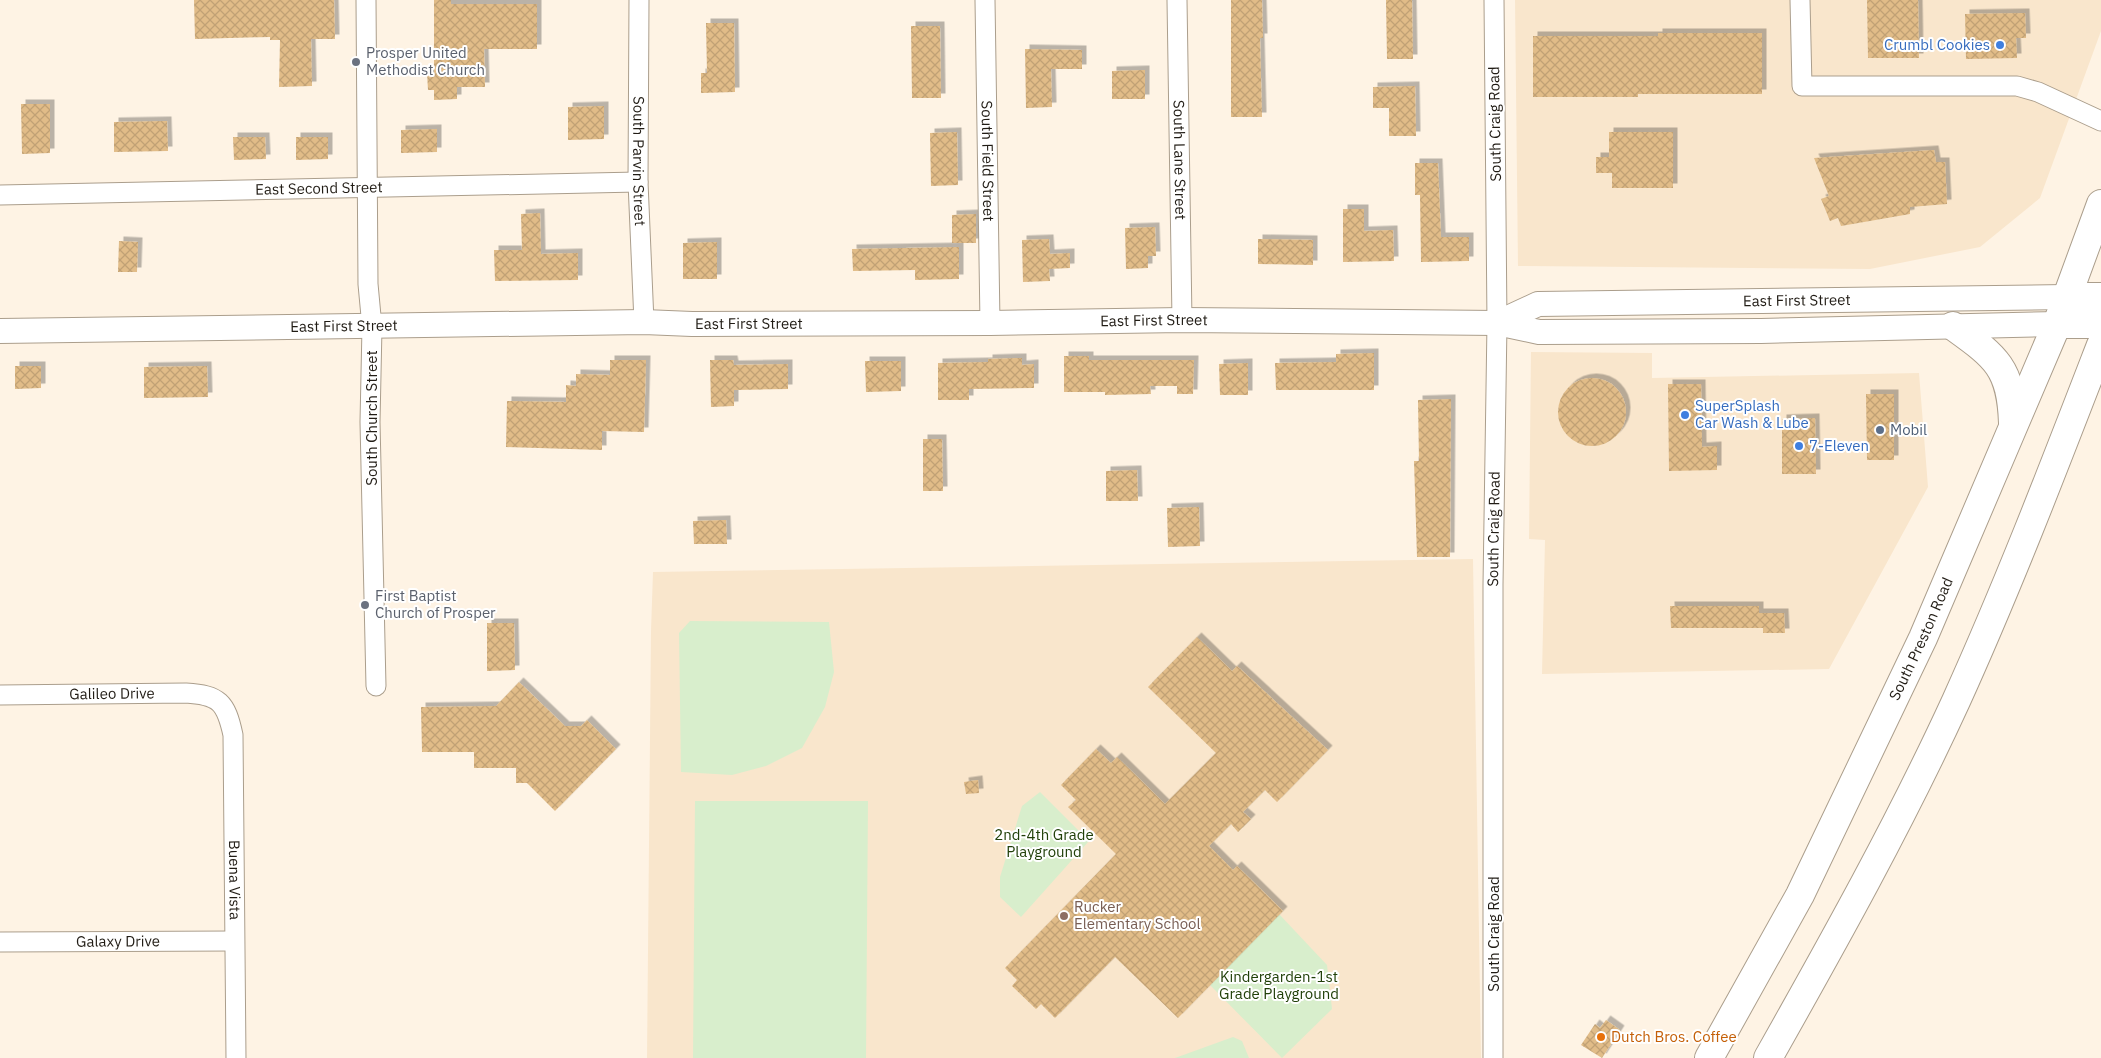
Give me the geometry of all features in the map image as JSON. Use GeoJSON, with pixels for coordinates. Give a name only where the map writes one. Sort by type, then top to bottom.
{"type":"FeatureCollection","features":[{"type":"Feature","properties":{"kind":"main road","name":"South Preston Road"},"geometry":{"type":"LineString","coordinates":[[1709,1058],[1800,895],[1923,638],[2057,324],[2101,204]]}},
{"type":"Feature","properties":{"kind":"main road","name":"East First Street"},"geometry":{"type":"LineString","coordinates":[[2066,297],[2101,297]]}},
{"type":"Feature","properties":{"kind":"main road","name":"East First Street"},"geometry":{"type":"LineString","coordinates":[[2057,324],[2101,324]]}},
{"type":"Feature","properties":{"kind":"main road"},"geometry":{"type":"LineString","coordinates":[[1953,326],[1988,351],[1999,364],[2009,388],[2013,426]]}},
{"type":"Feature","properties":{"kind":"main road"},"geometry":{"type":"LineString","coordinates":[[1768,1058],[1865,884],[1927,763],[2010,574],[2101,345]]}},
{"type":"Feature","properties":{"kind":"street","name":"South Church Street"},"geometry":{"type":"LineString","coordinates":[[366,0],[368,284],[372,327],[370,422],[376,686]]}},
{"type":"Feature","properties":{"kind":"street","name":"South Parvin Street"},"geometry":{"type":"LineString","coordinates":[[639,0],[638,182],[644,322]]}},
{"type":"Feature","properties":{"kind":"street","name":"South Field Street"},"geometry":{"type":"LineString","coordinates":[[985,0],[990,323]]}},
{"type":"Feature","properties":{"kind":"street","name":"South Lane Street"},"geometry":{"type":"LineString","coordinates":[[1177,0],[1182,320]]}},
{"type":"Feature","properties":{"kind":"street","name":"South Craig Road"},"geometry":{"type":"LineString","coordinates":[[1493,1058],[1493,585],[1497,323],[1494,0]]}},
{"type":"Feature","properties":{"kind":"street"},"geometry":{"type":"LineString","coordinates":[[1800,0],[1802,86],[2017,86],[2038,92],[2101,122]]}},
{"type":"Feature","properties":{"kind":"street","name":"East Second Street"},"geometry":{"type":"LineString","coordinates":[[0,195],[638,182]]}},
{"type":"Feature","properties":{"kind":"street","name":"East First Street"},"geometry":{"type":"LineString","coordinates":[[1497,323],[1538,304],[2066,297]]}},
{"type":"Feature","properties":{"kind":"street"},"geometry":{"type":"LineString","coordinates":[[1761,331],[1762,300]]}},
{"type":"Feature","properties":{"kind":"street","name":"East First Street"},"geometry":{"type":"LineString","coordinates":[[0,331],[644,322],[692,324],[990,323],[1182,320],[1497,323],[1540,332],[1761,331],[2057,324]]}},
{"type":"Feature","properties":{"kind":"street","name":"Galileo Drive"},"geometry":{"type":"LineString","coordinates":[[0,694],[186,693],[208,694],[222,704]]}},
{"type":"Feature","properties":{"kind":"street","name":"Buena Vista"},"geometry":{"type":"LineString","coordinates":[[222,704],[229,716],[233,735],[236,1058]]}},
{"type":"Feature","properties":{"kind":"street","name":"Galaxy Drive"},"geometry":{"type":"LineString","coordinates":[[0,942],[234,941]]}},
{"type":"Feature","properties":{"kind":"shaded area"},"geometry":{"type":"Polygon","coordinates":[[[1515,0],[2101,0],[2101,31],[2040,198],[1980,247],[1870,269],[1518,266],[1515,0]]]}},
{"type":"Feature","properties":{"kind":"shaded area"},"geometry":{"type":"Polygon","coordinates":[[[1531,352],[1652,353],[1652,378],[1919,373],[1928,487],[1829,669],[1542,674],[1545,540],[1529,539],[1531,352]]]}},
{"type":"Feature","properties":{"kind":"shaded area","name":"Rucker Elementary School"},"geometry":{"type":"Polygon","coordinates":[[[1473,559],[1481,1058],[647,1058],[653,572],[1473,559]]]}},
{"type":"Feature","properties":{"kind":"green space"},"geometry":{"type":"Polygon","coordinates":[[[690,621],[829,622],[834,672],[825,707],[802,748],[766,766],[732,775],[681,772],[679,633],[690,621]]]}},
{"type":"Feature","properties":{"kind":"green space","name":"2nd-4th Grade Playground"},"geometry":{"type":"Polygon","coordinates":[[[1040,792],[1089,841],[1021,917],[1000,897],[1000,877],[1022,806],[1040,792]]]}},
{"type":"Feature","properties":{"kind":"green space"},"geometry":{"type":"Polygon","coordinates":[[[695,801],[868,801],[866,1058],[693,1058],[695,801]]]}},
{"type":"Feature","properties":{"kind":"green space","name":"Kindergarden-1st Grade Playground"},"geometry":{"type":"Polygon","coordinates":[[[1279,914],[1327,965],[1332,1009],[1282,1058],[1210,985],[1279,914]]]}},
{"type":"Feature","properties":{"kind":"green space"},"geometry":{"type":"Polygon","coordinates":[[[1233,1037],[1242,1041],[1249,1058],[1175,1058],[1233,1037]]]}},
{"type":"Feature","properties":{"kind":"building"},"geometry":{"type":"Polygon","coordinates":[[[194,0],[334,0],[335,39],[311,39],[312,86],[279,87],[280,40],[270,40],[270,37],[195,39],[194,0]]]}},
{"type":"Feature","properties":{"kind":"building"},"geometry":{"type":"Polygon","coordinates":[[[434,0],[451,0],[451,4],[537,4],[537,49],[484,49],[485,87],[457,87],[457,99],[434,100],[434,90],[428,90],[427,73],[434,73],[434,0]]]}},
{"type":"Feature","properties":{"kind":"building"},"geometry":{"type":"Polygon","coordinates":[[[1231,0],[1262,0],[1263,38],[1260,38],[1262,117],[1231,117],[1231,0]]]}},
{"type":"Feature","properties":{"kind":"building"},"geometry":{"type":"Polygon","coordinates":[[[1386,0],[1412,0],[1413,59],[1387,59],[1386,0]]]}},
{"type":"Feature","properties":{"kind":"building"},"geometry":{"type":"Polygon","coordinates":[[[1867,0],[1918,0],[1919,58],[1868,58],[1867,0]]]}},
{"type":"Feature","properties":{"kind":"building"},"geometry":{"type":"Polygon","coordinates":[[[2025,13],[2026,38],[2016,38],[2017,58],[1966,59],[1965,14],[2025,13]]]}},
{"type":"Feature","properties":{"kind":"building"},"geometry":{"type":"Polygon","coordinates":[[[706,23],[734,23],[735,92],[701,93],[701,73],[707,73],[706,23]]]}},
{"type":"Feature","properties":{"kind":"building"},"geometry":{"type":"Polygon","coordinates":[[[911,26],[940,26],[941,98],[912,98],[911,26]]]}},
{"type":"Feature","properties":{"kind":"building"},"geometry":{"type":"Polygon","coordinates":[[[1658,33],[1762,33],[1762,94],[1638,94],[1638,97],[1533,97],[1533,36],[1658,36],[1658,33]]]}},
{"type":"Feature","properties":{"kind":"building"},"geometry":{"type":"Polygon","coordinates":[[[1025,49],[1082,50],[1082,69],[1051,69],[1052,107],[1026,108],[1025,49]]]}},
{"type":"Feature","properties":{"kind":"building"},"geometry":{"type":"Polygon","coordinates":[[[1145,70],[1145,99],[1112,99],[1112,71],[1145,70]]]}},
{"type":"Feature","properties":{"kind":"building"},"geometry":{"type":"Polygon","coordinates":[[[1415,86],[1416,136],[1389,136],[1389,108],[1373,108],[1373,87],[1415,86]]]}},
{"type":"Feature","properties":{"kind":"building"},"geometry":{"type":"Polygon","coordinates":[[[21,104],[50,104],[50,153],[22,154],[21,104]]]}},
{"type":"Feature","properties":{"kind":"building"},"geometry":{"type":"Polygon","coordinates":[[[604,106],[604,139],[568,140],[568,107],[604,106]]]}},
{"type":"Feature","properties":{"kind":"building"},"geometry":{"type":"Polygon","coordinates":[[[167,121],[168,151],[114,152],[114,122],[167,121]]]}},
{"type":"Feature","properties":{"kind":"building"},"geometry":{"type":"Polygon","coordinates":[[[437,129],[437,152],[401,153],[401,130],[437,129]]]}},
{"type":"Feature","properties":{"kind":"building"},"geometry":{"type":"Polygon","coordinates":[[[957,132],[958,185],[931,186],[930,133],[957,132]]]}},
{"type":"Feature","properties":{"kind":"building"},"geometry":{"type":"Polygon","coordinates":[[[1609,132],[1673,132],[1673,188],[1612,188],[1612,173],[1596,173],[1596,157],[1609,157],[1609,132]]]}},
{"type":"Feature","properties":{"kind":"building"},"geometry":{"type":"Polygon","coordinates":[[[233,137],[265,137],[266,159],[234,160],[233,137]]]}},
{"type":"Feature","properties":{"kind":"building"},"geometry":{"type":"Polygon","coordinates":[[[296,137],[328,137],[328,159],[296,160],[296,137]]]}},
{"type":"Feature","properties":{"kind":"building"},"geometry":{"type":"Polygon","coordinates":[[[1934,150],[1936,162],[1945,162],[1947,204],[1910,207],[1910,214],[1841,226],[1838,218],[1830,221],[1821,199],[1829,196],[1814,158],[1934,150]]]}},
{"type":"Feature","properties":{"kind":"building"},"geometry":{"type":"Polygon","coordinates":[[[1415,163],[1438,163],[1441,237],[1469,237],[1469,261],[1421,262],[1420,195],[1415,195],[1415,163]]]}},
{"type":"Feature","properties":{"kind":"building"},"geometry":{"type":"Polygon","coordinates":[[[1343,209],[1364,209],[1364,231],[1393,230],[1394,261],[1343,262],[1343,209]]]}},
{"type":"Feature","properties":{"kind":"building"},"geometry":{"type":"Polygon","coordinates":[[[540,213],[541,254],[578,253],[578,280],[495,281],[494,250],[522,250],[521,214],[540,213]]]}},
{"type":"Feature","properties":{"kind":"building"},"geometry":{"type":"Polygon","coordinates":[[[976,214],[976,243],[952,243],[952,215],[976,214]]]}},
{"type":"Feature","properties":{"kind":"building"},"geometry":{"type":"Polygon","coordinates":[[[1155,227],[1156,256],[1148,256],[1148,268],[1126,269],[1125,228],[1155,227]]]}},
{"type":"Feature","properties":{"kind":"building"},"geometry":{"type":"Polygon","coordinates":[[[1049,239],[1050,254],[1070,253],[1070,268],[1049,269],[1050,281],[1023,282],[1022,240],[1049,239]]]}},
{"type":"Feature","properties":{"kind":"building"},"geometry":{"type":"Polygon","coordinates":[[[1258,239],[1313,240],[1313,265],[1258,264],[1258,239]]]}},
{"type":"Feature","properties":{"kind":"building"},"geometry":{"type":"Polygon","coordinates":[[[119,241],[138,242],[137,272],[118,272],[119,241]]]}},
{"type":"Feature","properties":{"kind":"building"},"geometry":{"type":"Polygon","coordinates":[[[717,242],[717,279],[683,279],[683,243],[717,242]]]}},
{"type":"Feature","properties":{"kind":"building"},"geometry":{"type":"Polygon","coordinates":[[[959,247],[959,279],[915,280],[915,270],[853,271],[852,249],[959,247]]]}},
{"type":"Feature","properties":{"kind":"building"},"geometry":{"type":"Polygon","coordinates":[[[1374,353],[1374,390],[1276,390],[1275,363],[1336,362],[1336,354],[1374,353]]]}},
{"type":"Feature","properties":{"kind":"building"},"geometry":{"type":"Polygon","coordinates":[[[1064,356],[1089,356],[1089,360],[1194,360],[1193,394],[1177,394],[1177,386],[1150,386],[1151,394],[1105,395],[1105,392],[1064,392],[1064,356]]]}},
{"type":"Feature","properties":{"kind":"building"},"geometry":{"type":"Polygon","coordinates":[[[1022,358],[1022,365],[1034,364],[1034,388],[969,389],[969,400],[938,400],[938,363],[988,362],[988,359],[1022,358]]]}},
{"type":"Feature","properties":{"kind":"building"},"geometry":{"type":"Polygon","coordinates":[[[610,360],[646,360],[644,432],[602,431],[602,450],[506,447],[507,401],[566,402],[566,385],[576,386],[576,374],[610,375],[610,360]]]}},
{"type":"Feature","properties":{"kind":"building"},"geometry":{"type":"Polygon","coordinates":[[[710,360],[733,360],[734,365],[788,364],[788,389],[734,390],[734,406],[711,407],[710,360]]]}},
{"type":"Feature","properties":{"kind":"building"},"geometry":{"type":"Polygon","coordinates":[[[865,361],[901,361],[901,391],[866,392],[865,361]]]}},
{"type":"Feature","properties":{"kind":"building"},"geometry":{"type":"Polygon","coordinates":[[[1248,363],[1248,395],[1220,395],[1219,364],[1248,363]]]}},
{"type":"Feature","properties":{"kind":"building"},"geometry":{"type":"Polygon","coordinates":[[[15,366],[41,366],[41,388],[15,389],[15,366]]]}},
{"type":"Feature","properties":{"kind":"building"},"geometry":{"type":"Polygon","coordinates":[[[207,366],[208,397],[144,398],[144,367],[207,366]]]}},
{"type":"Feature","properties":{"kind":"building"},"geometry":{"type":"Polygon","coordinates":[[[1592,378],[1605,381],[1616,388],[1623,399],[1626,412],[1623,425],[1616,436],[1605,443],[1592,446],[1579,443],[1568,436],[1561,425],[1558,412],[1561,399],[1568,388],[1579,381],[1592,378]]]}},
{"type":"Feature","properties":{"kind":"building","name":"SuperSplash Car Wash & Lube"},"geometry":{"type":"Polygon","coordinates":[[[1668,384],[1701,384],[1702,447],[1717,446],[1717,470],[1669,471],[1668,384]]]}},
{"type":"Feature","properties":{"kind":"building","name":"Mobil"},"geometry":{"type":"Polygon","coordinates":[[[1866,394],[1894,394],[1894,460],[1867,460],[1866,394]]]}},
{"type":"Feature","properties":{"kind":"building"},"geometry":{"type":"Polygon","coordinates":[[[1451,399],[1450,557],[1417,557],[1414,461],[1419,461],[1418,400],[1451,399]]]}},
{"type":"Feature","properties":{"kind":"building","name":"7-Eleven"},"geometry":{"type":"Polygon","coordinates":[[[1815,418],[1816,474],[1782,474],[1782,419],[1815,418]]]}},
{"type":"Feature","properties":{"kind":"building"},"geometry":{"type":"Polygon","coordinates":[[[923,439],[942,439],[943,491],[923,491],[923,439]]]}},
{"type":"Feature","properties":{"kind":"building"},"geometry":{"type":"Polygon","coordinates":[[[1137,470],[1138,501],[1106,501],[1106,471],[1137,470]]]}},
{"type":"Feature","properties":{"kind":"building"},"geometry":{"type":"Polygon","coordinates":[[[1199,507],[1200,546],[1168,547],[1167,508],[1199,507]]]}},
{"type":"Feature","properties":{"kind":"building"},"geometry":{"type":"Polygon","coordinates":[[[726,520],[727,544],[694,544],[693,521],[726,520]]]}},
{"type":"Feature","properties":{"kind":"building"},"geometry":{"type":"Polygon","coordinates":[[[1670,606],[1759,606],[1759,613],[1784,613],[1785,633],[1763,633],[1763,628],[1671,628],[1670,606]]]}},
{"type":"Feature","properties":{"kind":"building"},"geometry":{"type":"Polygon","coordinates":[[[487,623],[514,623],[515,670],[487,671],[487,623]]]}},
{"type":"Feature","properties":{"kind":"building"},"geometry":{"type":"Polygon","coordinates":[[[1197,637],[1232,671],[1237,666],[1328,750],[1277,802],[1265,790],[1243,812],[1251,819],[1238,832],[1231,824],[1209,846],[1233,870],[1237,866],[1283,911],[1178,1018],[1115,957],[1055,1018],[1041,1004],[1036,1009],[1012,986],[1017,980],[1005,968],[1116,854],[1068,807],[1076,800],[1061,785],[1096,749],[1111,763],[1117,757],[1165,804],[1216,753],[1148,687],[1197,637]]]}},
{"type":"Feature","properties":{"kind":"building"},"geometry":{"type":"Polygon","coordinates":[[[519,682],[565,726],[581,726],[587,720],[616,749],[555,811],[527,783],[516,783],[516,768],[474,768],[474,752],[422,752],[421,707],[496,706],[519,682]]]}},
{"type":"Feature","properties":{"kind":"building"},"geometry":{"type":"Polygon","coordinates":[[[978,780],[979,793],[966,794],[964,782],[978,780]]]}},
{"type":"Feature","properties":{"kind":"building","name":"Dutch Bros. Coffee"},"geometry":{"type":"Polygon","coordinates":[[[1606,1020],[1620,1030],[1602,1058],[1581,1045],[1595,1024],[1600,1028],[1606,1020]]]}},
{"type":"Feature","properties":{"kind":"place","name":"Crumbl Cookies"},"geometry":{"type":"Point","coordinates":[2000,45]}},
{"type":"Feature","properties":{"kind":"place","name":"Prosper United Methodist Church"},"geometry":{"type":"Point","coordinates":[356,62]}},
{"type":"Feature","properties":{"kind":"place","name":"SuperSplash Car Wash & Lube"},"geometry":{"type":"Point","coordinates":[1685,415]}},
{"type":"Feature","properties":{"kind":"place","name":"Mobil"},"geometry":{"type":"Point","coordinates":[1880,430]}},
{"type":"Feature","properties":{"kind":"place","name":"7-Eleven"},"geometry":{"type":"Point","coordinates":[1799,446]}},
{"type":"Feature","properties":{"kind":"place","name":"First Baptist Church of Prosper"},"geometry":{"type":"Point","coordinates":[365,605]}},
{"type":"Feature","properties":{"kind":"place","name":"Rucker Elementary School"},"geometry":{"type":"Point","coordinates":[1064,916]}},
{"type":"Feature","properties":{"kind":"place","name":"Dutch Bros. Coffee"},"geometry":{"type":"Point","coordinates":[1601,1037]}}]}
